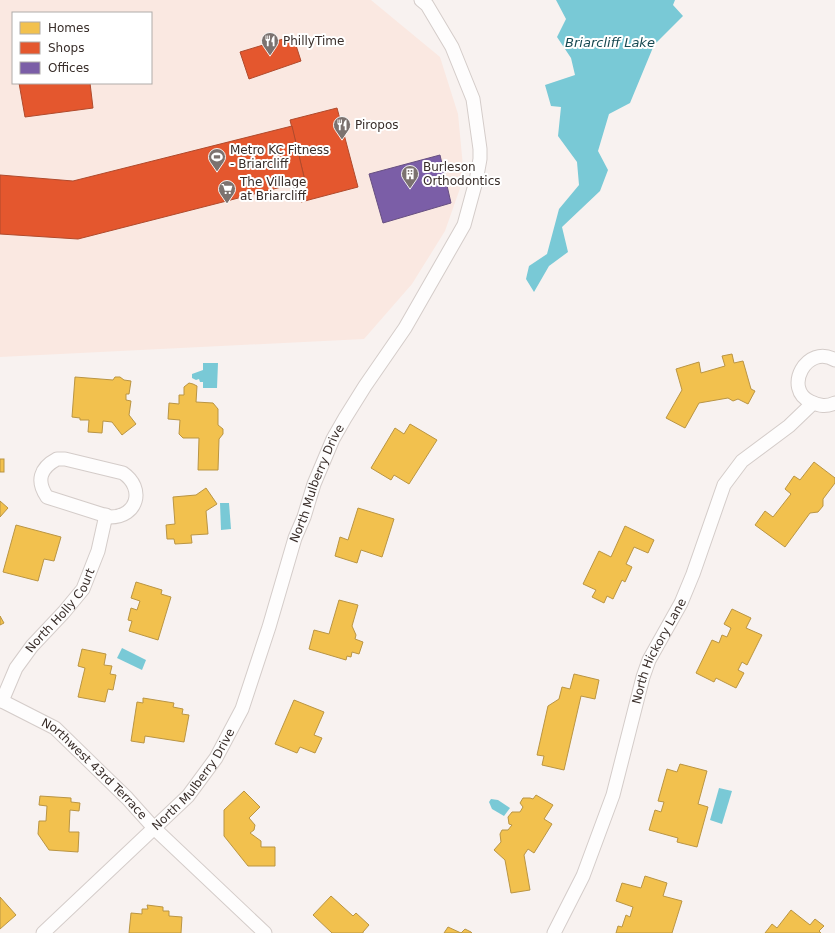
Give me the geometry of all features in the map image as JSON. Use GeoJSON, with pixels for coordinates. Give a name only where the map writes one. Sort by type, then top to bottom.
{"type":"FeatureCollection","features":[{"type":"Feature","properties":{"kind":"street","name":"North Mulberry Drive"},"geometry":{"type":"LineString","coordinates":[[43,933],[188,796],[216,758],[242,709],[267,634],[295,538],[323,462],[345,418],[405,328],[464,225],[480,159],[479,136],[473,99],[452,47],[431,11],[421,0]]}},
{"type":"Feature","properties":{"kind":"street"},"geometry":{"type":"LineString","coordinates":[[835,360],[823,356],[815,358],[807,362],[798,376],[800,393],[806,400],[821,406],[829,406],[835,403]]}},
{"type":"Feature","properties":{"kind":"street","name":"North Hickory Lane"},"geometry":{"type":"LineString","coordinates":[[554,933],[583,876],[613,795],[643,677],[693,574],[724,485],[742,461],[789,426],[814,403]]}},
{"type":"Feature","properties":{"kind":"street"},"geometry":{"type":"LineString","coordinates":[[58,459],[65,459],[123,473],[130,478],[136,491],[134,504],[124,514],[117,517],[106,516],[47,497],[43,491],[41,483],[45,468],[50,463],[58,459]]}},
{"type":"Feature","properties":{"kind":"street","name":"North Holly Court"},"geometry":{"type":"LineString","coordinates":[[1,700],[16,668],[32,646],[83,589],[98,552],[106,516]]}},
{"type":"Feature","properties":{"kind":"street","name":"Northwest 43rd Terrace"},"geometry":{"type":"LineString","coordinates":[[1,700],[55,728],[127,798],[154,828],[265,933]]}},
{"type":"Feature","properties":{"kind":"shaded area","name":"The Village at Briarcliff"},"geometry":{"type":"Polygon","coordinates":[[[0,0],[371,0],[440,57],[458,114],[464,177],[445,231],[412,284],[364,339],[0,357],[0,0]]]}},
{"type":"Feature","properties":{"kind":"water","name":"Briarcliff Lake"},"geometry":{"type":"Polygon","coordinates":[[[556,0],[675,0],[673,5],[683,16],[654,45],[630,103],[609,114],[598,151],[608,170],[600,191],[562,227],[568,252],[549,266],[534,292],[526,279],[529,266],[547,254],[559,209],[579,185],[577,162],[558,136],[561,107],[551,106],[545,85],[575,75],[571,58],[557,37],[566,19],[556,0]]]}},
{"type":"Feature","properties":{"kind":"water"},"geometry":{"type":"Polygon","coordinates":[[[203,363],[218,363],[217,388],[203,388],[203,382],[200,382],[199,379],[196,380],[192,378],[192,374],[203,370],[203,363]]]}},
{"type":"Feature","properties":{"kind":"water"},"geometry":{"type":"Polygon","coordinates":[[[220,503],[229,503],[231,529],[221,530],[220,503]]]}},
{"type":"Feature","properties":{"kind":"water"},"geometry":{"type":"Polygon","coordinates":[[[122,648],[146,660],[142,670],[117,658],[122,648]]]}},
{"type":"Feature","properties":{"kind":"water"},"geometry":{"type":"Polygon","coordinates":[[[719,788],[732,791],[722,824],[710,820],[719,788]]]}},
{"type":"Feature","properties":{"kind":"water"},"geometry":{"type":"Polygon","coordinates":[[[491,799],[498,800],[510,808],[504,816],[492,809],[489,802],[491,799]]]}},
{"type":"Feature","properties":{"kind":"building: Homes"},"geometry":{"type":"Polygon","coordinates":[[[732,354],[734,363],[743,361],[751,389],[755,391],[748,404],[738,399],[733,401],[728,398],[699,403],[685,428],[666,418],[682,390],[676,369],[699,362],[701,373],[725,366],[722,356],[732,354]]]}},
{"type":"Feature","properties":{"kind":"building: Homes"},"geometry":{"type":"Polygon","coordinates":[[[75,377],[113,380],[115,377],[120,377],[124,380],[131,381],[129,394],[126,394],[126,400],[131,401],[129,415],[136,424],[122,435],[112,422],[103,421],[102,433],[88,432],[89,420],[80,420],[80,418],[72,417],[75,377]]]}},
{"type":"Feature","properties":{"kind":"building: Homes"},"geometry":{"type":"Polygon","coordinates":[[[189,383],[197,386],[196,402],[213,403],[218,409],[218,425],[223,429],[223,434],[219,439],[218,470],[198,470],[199,438],[183,438],[179,434],[180,420],[168,419],[169,403],[179,404],[179,395],[184,395],[184,387],[189,383]]]}},
{"type":"Feature","properties":{"kind":"building: Homes"},"geometry":{"type":"Polygon","coordinates":[[[410,424],[437,440],[409,484],[394,475],[391,480],[371,468],[395,428],[404,434],[410,424]]]}},
{"type":"Feature","properties":{"kind":"building: Homes"},"geometry":{"type":"Polygon","coordinates":[[[0,459],[4,459],[4,472],[0,472],[0,459]]]}},
{"type":"Feature","properties":{"kind":"building: Homes"},"geometry":{"type":"Polygon","coordinates":[[[814,462],[835,478],[835,483],[823,499],[823,506],[818,512],[810,513],[785,547],[755,525],[765,511],[773,517],[791,494],[785,489],[794,476],[800,480],[814,462]]]}},
{"type":"Feature","properties":{"kind":"building: Homes"},"geometry":{"type":"Polygon","coordinates":[[[206,488],[217,504],[206,511],[208,534],[191,535],[192,543],[175,544],[174,539],[167,539],[166,525],[175,524],[173,497],[196,495],[206,488]]]}},
{"type":"Feature","properties":{"kind":"building: Homes"},"geometry":{"type":"Polygon","coordinates":[[[0,501],[8,508],[0,517],[0,501]]]}},
{"type":"Feature","properties":{"kind":"building: Homes"},"geometry":{"type":"Polygon","coordinates":[[[358,508],[394,519],[382,557],[361,550],[357,563],[335,556],[340,537],[348,540],[358,508]]]}},
{"type":"Feature","properties":{"kind":"building: Homes"},"geometry":{"type":"Polygon","coordinates":[[[16,525],[61,537],[54,561],[44,559],[38,581],[3,572],[16,525]]]}},
{"type":"Feature","properties":{"kind":"building: Homes"},"geometry":{"type":"Polygon","coordinates":[[[625,526],[654,540],[648,553],[634,547],[626,564],[632,567],[625,582],[622,580],[613,599],[607,596],[604,603],[592,597],[596,590],[583,584],[599,551],[611,557],[625,526]]]}},
{"type":"Feature","properties":{"kind":"building: Homes"},"geometry":{"type":"Polygon","coordinates":[[[136,582],[162,590],[161,594],[171,597],[158,640],[129,631],[132,621],[128,620],[131,608],[137,610],[140,601],[131,598],[136,582]]]}},
{"type":"Feature","properties":{"kind":"building: Homes"},"geometry":{"type":"Polygon","coordinates":[[[339,600],[358,605],[352,626],[356,635],[355,639],[363,642],[359,654],[352,652],[351,657],[347,656],[346,660],[309,649],[314,630],[329,634],[339,600]]]}},
{"type":"Feature","properties":{"kind":"building: Homes"},"geometry":{"type":"Polygon","coordinates":[[[732,609],[751,618],[746,628],[762,635],[747,665],[742,662],[738,670],[744,673],[736,688],[716,678],[714,682],[696,673],[712,640],[719,643],[722,635],[727,637],[731,628],[724,624],[732,609]]]}},
{"type":"Feature","properties":{"kind":"building: Homes"},"geometry":{"type":"Polygon","coordinates":[[[0,616],[4,623],[0,625],[0,616]]]}},
{"type":"Feature","properties":{"kind":"building: Homes"},"geometry":{"type":"Polygon","coordinates":[[[82,649],[106,654],[104,665],[112,666],[110,674],[116,675],[113,690],[108,689],[105,702],[78,697],[85,668],[78,666],[82,649]]]}},
{"type":"Feature","properties":{"kind":"building: Homes"},"geometry":{"type":"Polygon","coordinates":[[[574,674],[599,680],[595,699],[581,696],[564,770],[542,765],[544,756],[537,755],[548,706],[559,699],[562,687],[570,689],[574,674]]]}},
{"type":"Feature","properties":{"kind":"building: Homes"},"geometry":{"type":"Polygon","coordinates":[[[143,698],[174,703],[173,707],[183,709],[182,714],[189,715],[184,742],[145,736],[144,743],[131,741],[137,702],[143,703],[143,698]]]}},
{"type":"Feature","properties":{"kind":"building: Homes"},"geometry":{"type":"Polygon","coordinates":[[[294,700],[324,712],[314,735],[322,738],[315,753],[300,747],[297,753],[275,744],[294,700]]]}},
{"type":"Feature","properties":{"kind":"building: Homes"},"geometry":{"type":"Polygon","coordinates":[[[680,764],[707,771],[698,804],[708,807],[697,847],[677,842],[678,838],[649,830],[655,810],[661,812],[664,802],[658,801],[667,769],[677,772],[680,764]]]}},
{"type":"Feature","properties":{"kind":"building: Homes"},"geometry":{"type":"Polygon","coordinates":[[[244,791],[260,807],[249,818],[255,825],[254,830],[250,833],[261,841],[261,847],[275,847],[275,866],[248,866],[224,836],[224,810],[244,791]]]}},
{"type":"Feature","properties":{"kind":"building: Homes"},"geometry":{"type":"Polygon","coordinates":[[[536,795],[553,805],[544,819],[552,824],[534,853],[528,849],[524,855],[530,890],[511,893],[505,860],[494,850],[501,842],[500,834],[502,830],[508,830],[512,825],[509,824],[508,817],[512,812],[520,812],[523,807],[520,803],[523,798],[533,799],[536,795]]]}},
{"type":"Feature","properties":{"kind":"building: Homes"},"geometry":{"type":"Polygon","coordinates":[[[40,796],[71,798],[71,802],[80,803],[79,811],[70,810],[69,832],[79,832],[78,852],[49,850],[38,834],[39,821],[46,821],[47,806],[39,805],[40,796]]]}},
{"type":"Feature","properties":{"kind":"building: Homes"},"geometry":{"type":"Polygon","coordinates":[[[645,876],[667,883],[663,896],[682,901],[672,933],[616,933],[618,926],[622,927],[626,915],[630,917],[633,907],[616,901],[622,883],[641,888],[645,876]]]}},
{"type":"Feature","properties":{"kind":"building: Homes"},"geometry":{"type":"Polygon","coordinates":[[[331,896],[353,916],[356,913],[369,925],[363,933],[332,933],[313,915],[331,896]]]}},
{"type":"Feature","properties":{"kind":"building: Homes"},"geometry":{"type":"Polygon","coordinates":[[[0,897],[16,915],[0,929],[0,897]]]}},
{"type":"Feature","properties":{"kind":"building: Homes"},"geometry":{"type":"Polygon","coordinates":[[[147,905],[163,907],[163,911],[169,911],[169,916],[182,917],[181,933],[129,933],[131,913],[142,914],[142,909],[148,909],[147,905]]]}},
{"type":"Feature","properties":{"kind":"building: Homes"},"geometry":{"type":"Polygon","coordinates":[[[791,910],[810,925],[815,919],[824,926],[819,931],[821,933],[765,933],[772,924],[777,928],[791,910]]]}},
{"type":"Feature","properties":{"kind":"building: Homes"},"geometry":{"type":"Polygon","coordinates":[[[448,927],[461,933],[444,933],[448,927]]]}},
{"type":"Feature","properties":{"kind":"building: Homes"},"geometry":{"type":"Polygon","coordinates":[[[465,929],[471,932],[472,933],[461,933],[465,929]]]}},
{"type":"Feature","properties":{"kind":"building: Shops","name":"PhillyTime"},"geometry":{"type":"Polygon","coordinates":[[[293,36],[301,61],[249,79],[240,52],[293,36]]]}},
{"type":"Feature","properties":{"kind":"building: Shops"},"geometry":{"type":"Polygon","coordinates":[[[19,84],[90,84],[93,108],[25,117],[19,84]]]}},
{"type":"Feature","properties":{"kind":"building: Shops"},"geometry":{"type":"Polygon","coordinates":[[[337,108],[358,187],[301,202],[298,191],[307,189],[290,120],[337,108]]]}},
{"type":"Feature","properties":{"kind":"building: Shops"},"geometry":{"type":"Polygon","coordinates":[[[292,126],[305,181],[78,239],[0,234],[0,175],[73,181],[292,126]]]}},
{"type":"Feature","properties":{"kind":"building: Offices","name":"Burleson Orthodontics"},"geometry":{"type":"Polygon","coordinates":[[[440,155],[451,203],[383,223],[369,174],[440,155]]]}},
{"type":"Feature","properties":{"kind":"place","name":"PhillyTime"},"geometry":{"type":"Point","coordinates":[270,56]}},
{"type":"Feature","properties":{"kind":"place","name":"Piropos"},"geometry":{"type":"Point","coordinates":[342,140]}},
{"type":"Feature","properties":{"kind":"place","name":"Metro KC Fitness - Briarcliff"},"geometry":{"type":"Point","coordinates":[217,172]}},
{"type":"Feature","properties":{"kind":"place","name":"Burleson Orthodontics"},"geometry":{"type":"Point","coordinates":[410,189]}},
{"type":"Feature","properties":{"kind":"place","name":"The Village at Briarcliff"},"geometry":{"type":"Point","coordinates":[227,204]}}]}
